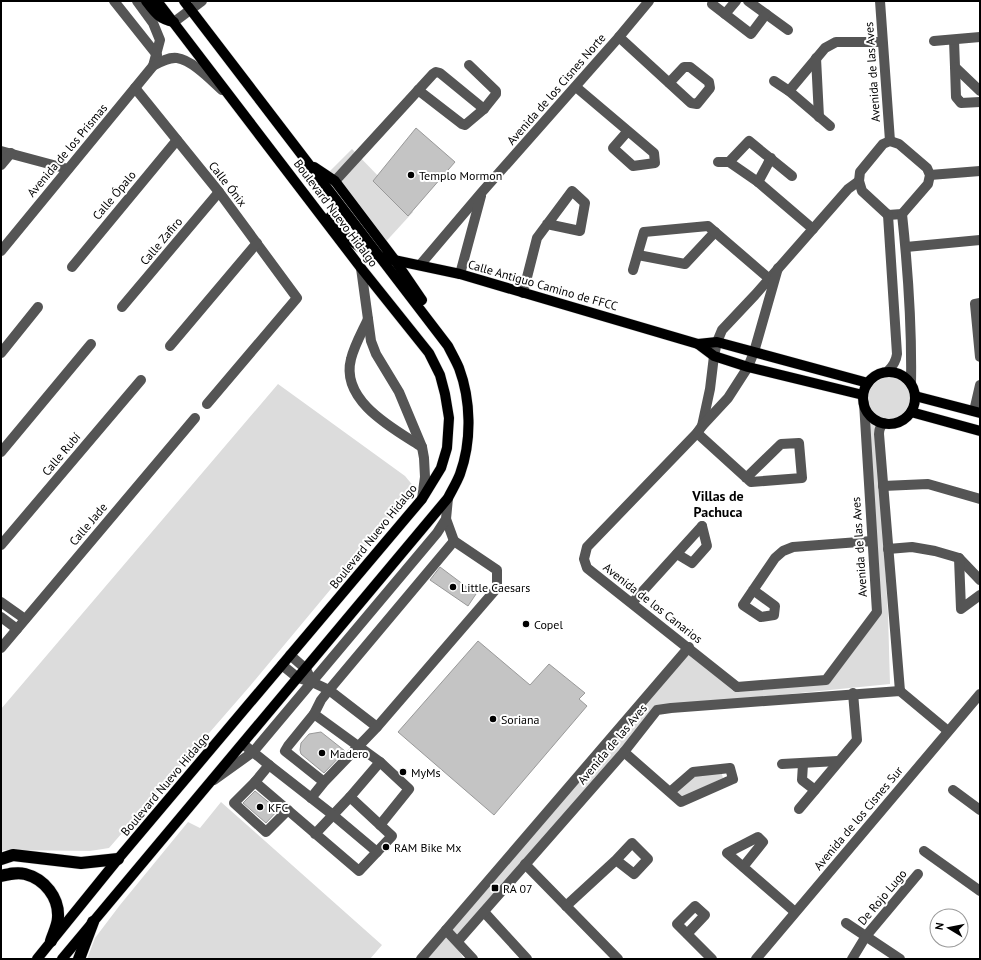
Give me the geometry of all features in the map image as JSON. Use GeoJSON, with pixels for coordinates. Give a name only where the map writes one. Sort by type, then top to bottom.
{"type":"FeatureCollection","features":[{"type":"Feature","properties":{"kind":"highway"},"geometry":{"type":"LineString","coordinates":[[1,859],[13,856],[81,863],[118,859]]}},
{"type":"Feature","properties":{"kind":"highway"},"geometry":{"type":"LineString","coordinates":[[1,876],[11,873],[25,874],[40,881],[51,891],[58,904],[59,919],[51,941]]}},
{"type":"Feature","properties":{"kind":"highway"},"geometry":{"type":"LineString","coordinates":[[79,959],[93,922]]}},
{"type":"Feature","properties":{"kind":"main road"},"geometry":{"type":"LineString","coordinates":[[146,1],[156,14],[164,20],[174,22]]}},
{"type":"Feature","properties":{"kind":"main road","name":"Boulevard Nuevo Hidalgo"},"geometry":{"type":"LineString","coordinates":[[37,959],[118,859],[422,499],[441,468],[447,448],[449,418],[445,394],[440,375],[429,353],[361,268],[157,1]]}},
{"type":"Feature","properties":{"kind":"main road","name":"Boulevard Nuevo Hidalgo"},"geometry":{"type":"LineString","coordinates":[[62,959],[448,498],[460,474],[466,452],[469,420],[466,394],[459,369],[448,346],[187,5]]}},
{"type":"Feature","properties":{"kind":"main road"},"geometry":{"type":"LineString","coordinates":[[306,162],[335,181],[394,259],[424,303],[429,320]]}},
{"type":"Feature","properties":{"kind":"main road"},"geometry":{"type":"LineString","coordinates":[[304,192],[325,210],[347,237],[362,249],[380,257]]}},
{"type":"Feature","properties":{"kind":"main road"},"geometry":{"type":"LineString","coordinates":[[380,241],[420,265]]}},
{"type":"Feature","properties":{"kind":"main road","name":"Calle Antiguo Camino de FFCC"},"geometry":{"type":"LineString","coordinates":[[380,257],[460,274],[698,344],[714,356],[863,399]]}},
{"type":"Feature","properties":{"kind":"main road"},"geometry":{"type":"LineString","coordinates":[[408,281],[414,268],[420,265]]}},
{"type":"Feature","properties":{"kind":"main road","name":"Calle Antiguo Camino de FFCC"},"geometry":{"type":"LineString","coordinates":[[698,344],[717,342],[868,383]]}},
{"type":"Feature","properties":{"kind":"main road"},"geometry":{"type":"LineString","coordinates":[[888,372],[900,374],[906,378],[911,384],[915,396],[914,405],[911,412],[902,420],[890,424],[878,421],[871,417],[866,411],[863,399],[868,383],[877,375],[888,372]]}},
{"type":"Feature","properties":{"kind":"main road"},"geometry":{"type":"LineString","coordinates":[[915,396],[977,412]]}},
{"type":"Feature","properties":{"kind":"main road"},"geometry":{"type":"LineString","coordinates":[[911,412],[980,431]]}},
{"type":"Feature","properties":{"kind":"street"},"geometry":{"type":"LineString","coordinates":[[114,1],[156,55]]}},
{"type":"Feature","properties":{"kind":"street","name":"Avenida de los Prismas"},"geometry":{"type":"LineString","coordinates":[[1,251],[153,66],[160,40],[153,23],[137,1]]}},
{"type":"Feature","properties":{"kind":"street"},"geometry":{"type":"LineString","coordinates":[[174,22],[187,5],[202,1]]}},
{"type":"Feature","properties":{"kind":"street","name":"Avenida de los Cisnes Norte"},"geometry":{"type":"LineString","coordinates":[[420,265],[482,192],[619,38],[649,1]]}},
{"type":"Feature","properties":{"kind":"street"},"geometry":{"type":"LineString","coordinates":[[726,14],[736,1]]}},
{"type":"Feature","properties":{"kind":"street"},"geometry":{"type":"LineString","coordinates":[[748,1],[788,30]]}},
{"type":"Feature","properties":{"kind":"street","name":"Avenida de las Aves"},"geometry":{"type":"LineString","coordinates":[[880,1],[890,141]]}},
{"type":"Feature","properties":{"kind":"street"},"geometry":{"type":"LineString","coordinates":[[712,4],[751,34],[766,14]]}},
{"type":"Feature","properties":{"kind":"street"},"geometry":{"type":"LineString","coordinates":[[934,41],[980,37]]}},
{"type":"Feature","properties":{"kind":"street"},"geometry":{"type":"LineString","coordinates":[[619,38],[669,83]]}},
{"type":"Feature","properties":{"kind":"street"},"geometry":{"type":"LineString","coordinates":[[954,40],[956,97],[961,103],[980,102]]}},
{"type":"Feature","properties":{"kind":"street"},"geometry":{"type":"LineString","coordinates":[[789,91],[825,48],[836,42],[882,42]]}},
{"type":"Feature","properties":{"kind":"street","name":"Avenida de los Prismas"},"geometry":{"type":"LineString","coordinates":[[153,66],[165,60],[176,58],[189,62],[233,99]]}},
{"type":"Feature","properties":{"kind":"street"},"geometry":{"type":"LineString","coordinates":[[816,58],[819,117]]}},
{"type":"Feature","properties":{"kind":"street"},"geometry":{"type":"LineString","coordinates":[[418,90],[465,125],[484,109],[495,96],[496,91],[469,65]]}},
{"type":"Feature","properties":{"kind":"street"},"geometry":{"type":"LineString","coordinates":[[955,67],[980,91]]}},
{"type":"Feature","properties":{"kind":"street"},"geometry":{"type":"LineString","coordinates":[[335,181],[436,72],[484,109]]}},
{"type":"Feature","properties":{"kind":"street"},"geometry":{"type":"LineString","coordinates":[[774,80],[830,126]]}},
{"type":"Feature","properties":{"kind":"street"},"geometry":{"type":"LineString","coordinates":[[576,87],[627,132]]}},
{"type":"Feature","properties":{"kind":"street","name":"Calle Ónix"},"geometry":{"type":"LineString","coordinates":[[135,88],[219,192],[297,298],[207,404]]}},
{"type":"Feature","properties":{"kind":"street","name":"Calle Ópalo"},"geometry":{"type":"LineString","coordinates":[[72,267],[177,140]]}},
{"type":"Feature","properties":{"kind":"street"},"geometry":{"type":"LineString","coordinates":[[729,162],[749,141],[792,176]]}},
{"type":"Feature","properties":{"kind":"street"},"geometry":{"type":"LineString","coordinates":[[888,215],[902,214],[928,184],[930,175],[926,168],[899,144],[890,141],[883,144],[860,172],[859,181],[862,191],[888,215],[897,354],[896,360],[888,372]]}},
{"type":"Feature","properties":{"kind":"street"},"geometry":{"type":"LineString","coordinates":[[1,165],[6,152],[68,169]]}},
{"type":"Feature","properties":{"kind":"street"},"geometry":{"type":"LineString","coordinates":[[758,182],[771,158]]}},
{"type":"Feature","properties":{"kind":"street"},"geometry":{"type":"LineString","coordinates":[[718,162],[729,162],[758,182],[813,229]]}},
{"type":"Feature","properties":{"kind":"street"},"geometry":{"type":"LineString","coordinates":[[930,175],[980,171]]}},
{"type":"Feature","properties":{"kind":"street","name":"Avenida de los Canarios"},"geometry":{"type":"LineString","coordinates":[[700,429],[710,389],[717,342],[722,330],[771,280],[778,268],[848,189],[859,181]]}},
{"type":"Feature","properties":{"kind":"street","name":"Calle Zafiro"},"geometry":{"type":"LineString","coordinates":[[122,307],[219,192]]}},
{"type":"Feature","properties":{"kind":"street","name":"Avenida de los Cisnes Norte"},"geometry":{"type":"LineString","coordinates":[[460,274],[482,192]]}},
{"type":"Feature","properties":{"kind":"street"},"geometry":{"type":"LineString","coordinates":[[902,214],[906,246],[912,364],[911,384]]}},
{"type":"Feature","properties":{"kind":"street"},"geometry":{"type":"LineString","coordinates":[[456,223],[472,228]]}},
{"type":"Feature","properties":{"kind":"street"},"geometry":{"type":"LineString","coordinates":[[523,293],[537,238],[547,224]]}},
{"type":"Feature","properties":{"kind":"street"},"geometry":{"type":"LineString","coordinates":[[633,270],[644,232],[708,226],[771,280]]}},
{"type":"Feature","properties":{"kind":"street"},"geometry":{"type":"LineString","coordinates":[[638,255],[685,264],[715,232]]}},
{"type":"Feature","properties":{"kind":"street"},"geometry":{"type":"LineString","coordinates":[[906,246],[980,240]]}},
{"type":"Feature","properties":{"kind":"street"},"geometry":{"type":"LineString","coordinates":[[170,346],[257,243]]}},
{"type":"Feature","properties":{"kind":"street"},"geometry":{"type":"LineString","coordinates":[[361,268],[371,340],[376,354],[399,392],[422,447],[425,477],[422,499]]}},
{"type":"Feature","properties":{"kind":"street","name":"Avenida de los Canarios"},"geometry":{"type":"LineString","coordinates":[[737,687],[632,602],[587,568],[584,559],[587,547],[728,398],[748,367],[754,352],[768,299],[771,280]]}},
{"type":"Feature","properties":{"kind":"street"},"geometry":{"type":"LineString","coordinates":[[755,295],[763,296],[768,299]]}},
{"type":"Feature","properties":{"kind":"street"},"geometry":{"type":"LineString","coordinates":[[980,303],[975,304],[980,356]]}},
{"type":"Feature","properties":{"kind":"street"},"geometry":{"type":"LineString","coordinates":[[1,352],[38,307]]}},
{"type":"Feature","properties":{"kind":"street"},"geometry":{"type":"LineString","coordinates":[[368,318],[350,360],[350,376],[354,391],[372,413],[382,422],[422,447]]}},
{"type":"Feature","properties":{"kind":"street"},"geometry":{"type":"LineString","coordinates":[[1,452],[91,344]]}},
{"type":"Feature","properties":{"kind":"street","name":"Calle Rubí"},"geometry":{"type":"LineString","coordinates":[[1,545],[141,380]]}},
{"type":"Feature","properties":{"kind":"street"},"geometry":{"type":"LineString","coordinates":[[977,412],[980,385]]}},
{"type":"Feature","properties":{"kind":"street"},"geometry":{"type":"LineString","coordinates":[[710,389],[714,394],[721,398],[728,398]]}},
{"type":"Feature","properties":{"kind":"street","name":"Avenida de las Aves"},"geometry":{"type":"LineString","coordinates":[[826,680],[877,612],[863,399]]}},
{"type":"Feature","properties":{"kind":"street","name":"Calle Jade"},"geometry":{"type":"LineString","coordinates":[[1,648],[195,418]]}},
{"type":"Feature","properties":{"kind":"street"},"geometry":{"type":"LineString","coordinates":[[884,423],[879,429],[900,691],[948,731]]}},
{"type":"Feature","properties":{"kind":"street"},"geometry":{"type":"LineString","coordinates":[[700,429],[746,478],[751,482],[802,478],[799,443],[781,444],[746,478]]}},
{"type":"Feature","properties":{"kind":"street"},"geometry":{"type":"LineString","coordinates":[[883,486],[928,484],[980,499]]}},
{"type":"Feature","properties":{"kind":"street"},"geometry":{"type":"LineString","coordinates":[[311,798],[324,782],[377,728],[497,588],[497,570],[454,541],[446,519],[448,498]]}},
{"type":"Feature","properties":{"kind":"street"},"geometry":{"type":"LineString","coordinates":[[209,784],[253,752],[437,533],[446,519]]}},
{"type":"Feature","properties":{"kind":"street"},"geometry":{"type":"LineString","coordinates":[[632,602],[702,526],[707,546],[692,563],[677,554]]}},
{"type":"Feature","properties":{"kind":"street"},"geometry":{"type":"LineString","coordinates":[[324,782],[285,751],[314,714],[321,700],[329,690],[454,541]]}},
{"type":"Feature","properties":{"kind":"street"},"geometry":{"type":"LineString","coordinates":[[753,590],[775,558],[783,551],[793,547],[872,541]]}},
{"type":"Feature","properties":{"kind":"street"},"geometry":{"type":"LineString","coordinates":[[888,549],[912,547],[935,550],[958,558],[980,580]]}},
{"type":"Feature","properties":{"kind":"street"},"geometry":{"type":"LineString","coordinates":[[958,558],[961,609],[980,595]]}},
{"type":"Feature","properties":{"kind":"street"},"geometry":{"type":"LineString","coordinates":[[1,602],[25,619]]}},
{"type":"Feature","properties":{"kind":"street"},"geometry":{"type":"LineString","coordinates":[[877,612],[893,610]]}},
{"type":"Feature","properties":{"kind":"street"},"geometry":{"type":"LineString","coordinates":[[1,617],[17,629]]}},
{"type":"Feature","properties":{"kind":"street","name":"Avenida de las Aves"},"geometry":{"type":"LineString","coordinates":[[421,959],[688,648]]}},
{"type":"Feature","properties":{"kind":"street"},"geometry":{"type":"LineString","coordinates":[[290,655],[306,669],[312,682]]}},
{"type":"Feature","properties":{"kind":"street"},"geometry":{"type":"LineString","coordinates":[[282,665],[298,678],[312,682],[329,690],[377,728]]}},
{"type":"Feature","properties":{"kind":"street"},"geometry":{"type":"LineString","coordinates":[[733,703],[737,687],[826,680],[827,696]]}},
{"type":"Feature","properties":{"kind":"street","name":"Avenida de las Aves"},"geometry":{"type":"LineString","coordinates":[[458,941],[624,752],[657,710],[853,693],[900,691]]}},
{"type":"Feature","properties":{"kind":"street"},"geometry":{"type":"LineString","coordinates":[[799,809],[857,740],[853,693]]}},
{"type":"Feature","properties":{"kind":"street","name":"Avenida de los Cisnes Sur"},"geometry":{"type":"LineString","coordinates":[[756,959],[980,694]]}},
{"type":"Feature","properties":{"kind":"street"},"geometry":{"type":"LineString","coordinates":[[649,695],[657,710]]}},
{"type":"Feature","properties":{"kind":"street"},"geometry":{"type":"LineString","coordinates":[[314,714],[380,762],[408,789],[380,825]]}},
{"type":"Feature","properties":{"kind":"street"},"geometry":{"type":"LineString","coordinates":[[243,744],[377,852]]}},
{"type":"Feature","properties":{"kind":"street"},"geometry":{"type":"LineString","coordinates":[[624,752],[681,802],[733,779],[730,768],[693,772],[670,792]]}},
{"type":"Feature","properties":{"kind":"street"},"geometry":{"type":"LineString","coordinates":[[782,764],[838,761]]}},
{"type":"Feature","properties":{"kind":"street"},"geometry":{"type":"LineString","coordinates":[[315,834],[350,798],[380,762]]}},
{"type":"Feature","properties":{"kind":"street"},"geometry":{"type":"LineString","coordinates":[[803,764],[802,780],[815,790]]}},
{"type":"Feature","properties":{"kind":"street"},"geometry":{"type":"LineString","coordinates":[[270,765],[234,803],[266,832],[288,810]]}},
{"type":"Feature","properties":{"kind":"street"},"geometry":{"type":"LineString","coordinates":[[255,782],[359,871],[392,836],[350,798]]}},
{"type":"Feature","properties":{"kind":"street"},"geometry":{"type":"LineString","coordinates":[[953,790],[980,810]]}},
{"type":"Feature","properties":{"kind":"street"},"geometry":{"type":"LineString","coordinates":[[924,851],[980,891]]}},
{"type":"Feature","properties":{"kind":"street"},"geometry":{"type":"LineString","coordinates":[[566,906],[616,860]]}},
{"type":"Feature","properties":{"kind":"street"},"geometry":{"type":"LineString","coordinates":[[525,864],[618,959]]}},
{"type":"Feature","properties":{"kind":"street"},"geometry":{"type":"LineString","coordinates":[[743,866],[795,912]]}},
{"type":"Feature","properties":{"kind":"street","name":"De Rojo Lugo"},"geometry":{"type":"LineString","coordinates":[[852,959],[866,936],[918,874]]}},
{"type":"Feature","properties":{"kind":"street"},"geometry":{"type":"LineString","coordinates":[[484,912],[527,959]]}},
{"type":"Feature","properties":{"kind":"street"},"geometry":{"type":"LineString","coordinates":[[846,923],[900,959]]}},
{"type":"Feature","properties":{"kind":"street"},"geometry":{"type":"LineString","coordinates":[[446,930],[458,941],[473,959]]}},
{"type":"Feature","properties":{"kind":"street"},"geometry":{"type":"LineString","coordinates":[[687,934],[712,959]]}},
{"type":"Feature","properties":{"kind":"shaded area"},"geometry":{"type":"Polygon","coordinates":[[[352,149],[413,212],[380,248],[321,180],[352,149]]]}},
{"type":"Feature","properties":{"kind":"shaded area"},"geometry":{"type":"Polygon","coordinates":[[[887,376],[902,380],[910,388],[912,404],[907,412],[893,422],[876,419],[888,614],[890,684],[659,707],[454,943],[464,959],[427,959],[689,653],[735,689],[821,683],[879,614],[866,396],[869,389],[874,384],[887,376]]]}},
{"type":"Feature","properties":{"kind":"shaded area"},"geometry":{"type":"Polygon","coordinates":[[[278,384],[405,476],[415,488],[250,686],[109,848],[90,851],[4,850],[1,852],[1,709],[278,384]]]}},
{"type":"Feature","properties":{"kind":"shaded area"},"geometry":{"type":"Polygon","coordinates":[[[721,771],[723,778],[681,798],[676,793],[694,775],[721,771]]]}},
{"type":"Feature","properties":{"kind":"shaded area"},"geometry":{"type":"Polygon","coordinates":[[[221,802],[382,945],[370,959],[87,959],[95,938],[188,822],[200,828],[221,802]]]}},
{"type":"Feature","properties":{"kind":"building","name":"Templo Mormon"},"geometry":{"type":"Polygon","coordinates":[[[416,128],[455,162],[408,216],[373,181],[416,128]]]}},
{"type":"Feature","properties":{"kind":"building","name":"Little Caesars"},"geometry":{"type":"Polygon","coordinates":[[[440,567],[476,594],[468,606],[430,580],[440,567]]]}},
{"type":"Feature","properties":{"kind":"building","name":"Soriana"},"geometry":{"type":"Polygon","coordinates":[[[478,641],[530,685],[549,664],[585,693],[579,699],[587,706],[494,815],[398,732],[478,641]]]}},
{"type":"Feature","properties":{"kind":"building","name":"Madero"},"geometry":{"type":"Polygon","coordinates":[[[321,732],[345,751],[324,773],[301,754],[300,750],[301,743],[309,734],[321,732]]]}},
{"type":"Feature","properties":{"kind":"building","name":"KFC"},"geometry":{"type":"Polygon","coordinates":[[[255,791],[278,810],[266,823],[243,803],[255,791]]]}},
{"type":"Feature","properties":{"kind":"place","name":"Templo Mormon"},"geometry":{"type":"Point","coordinates":[411,175]}},
{"type":"Feature","properties":{"kind":"place","name":"Little Caesars"},"geometry":{"type":"Point","coordinates":[453,587]}},
{"type":"Feature","properties":{"kind":"place","name":"Copel"},"geometry":{"type":"Point","coordinates":[526,624]}},
{"type":"Feature","properties":{"kind":"place","name":"Soriana"},"geometry":{"type":"Point","coordinates":[493,719]}},
{"type":"Feature","properties":{"kind":"place","name":"Madero"},"geometry":{"type":"Point","coordinates":[322,753]}},
{"type":"Feature","properties":{"kind":"place","name":"MyMs"},"geometry":{"type":"Point","coordinates":[403,772]}},
{"type":"Feature","properties":{"kind":"place","name":"KFC"},"geometry":{"type":"Point","coordinates":[260,807]}},
{"type":"Feature","properties":{"kind":"place","name":"RAM Bike Mx"},"geometry":{"type":"Point","coordinates":[386,847]}},
{"type":"Feature","properties":{"kind":"place","name":"RA 07"},"geometry":{"type":"Point","coordinates":[495,888]}},
{"type":"Feature","properties":{"kind":"district","name":"Villas de Pachuca"},"geometry":{"type":"Point","coordinates":[718,504]}}]}
